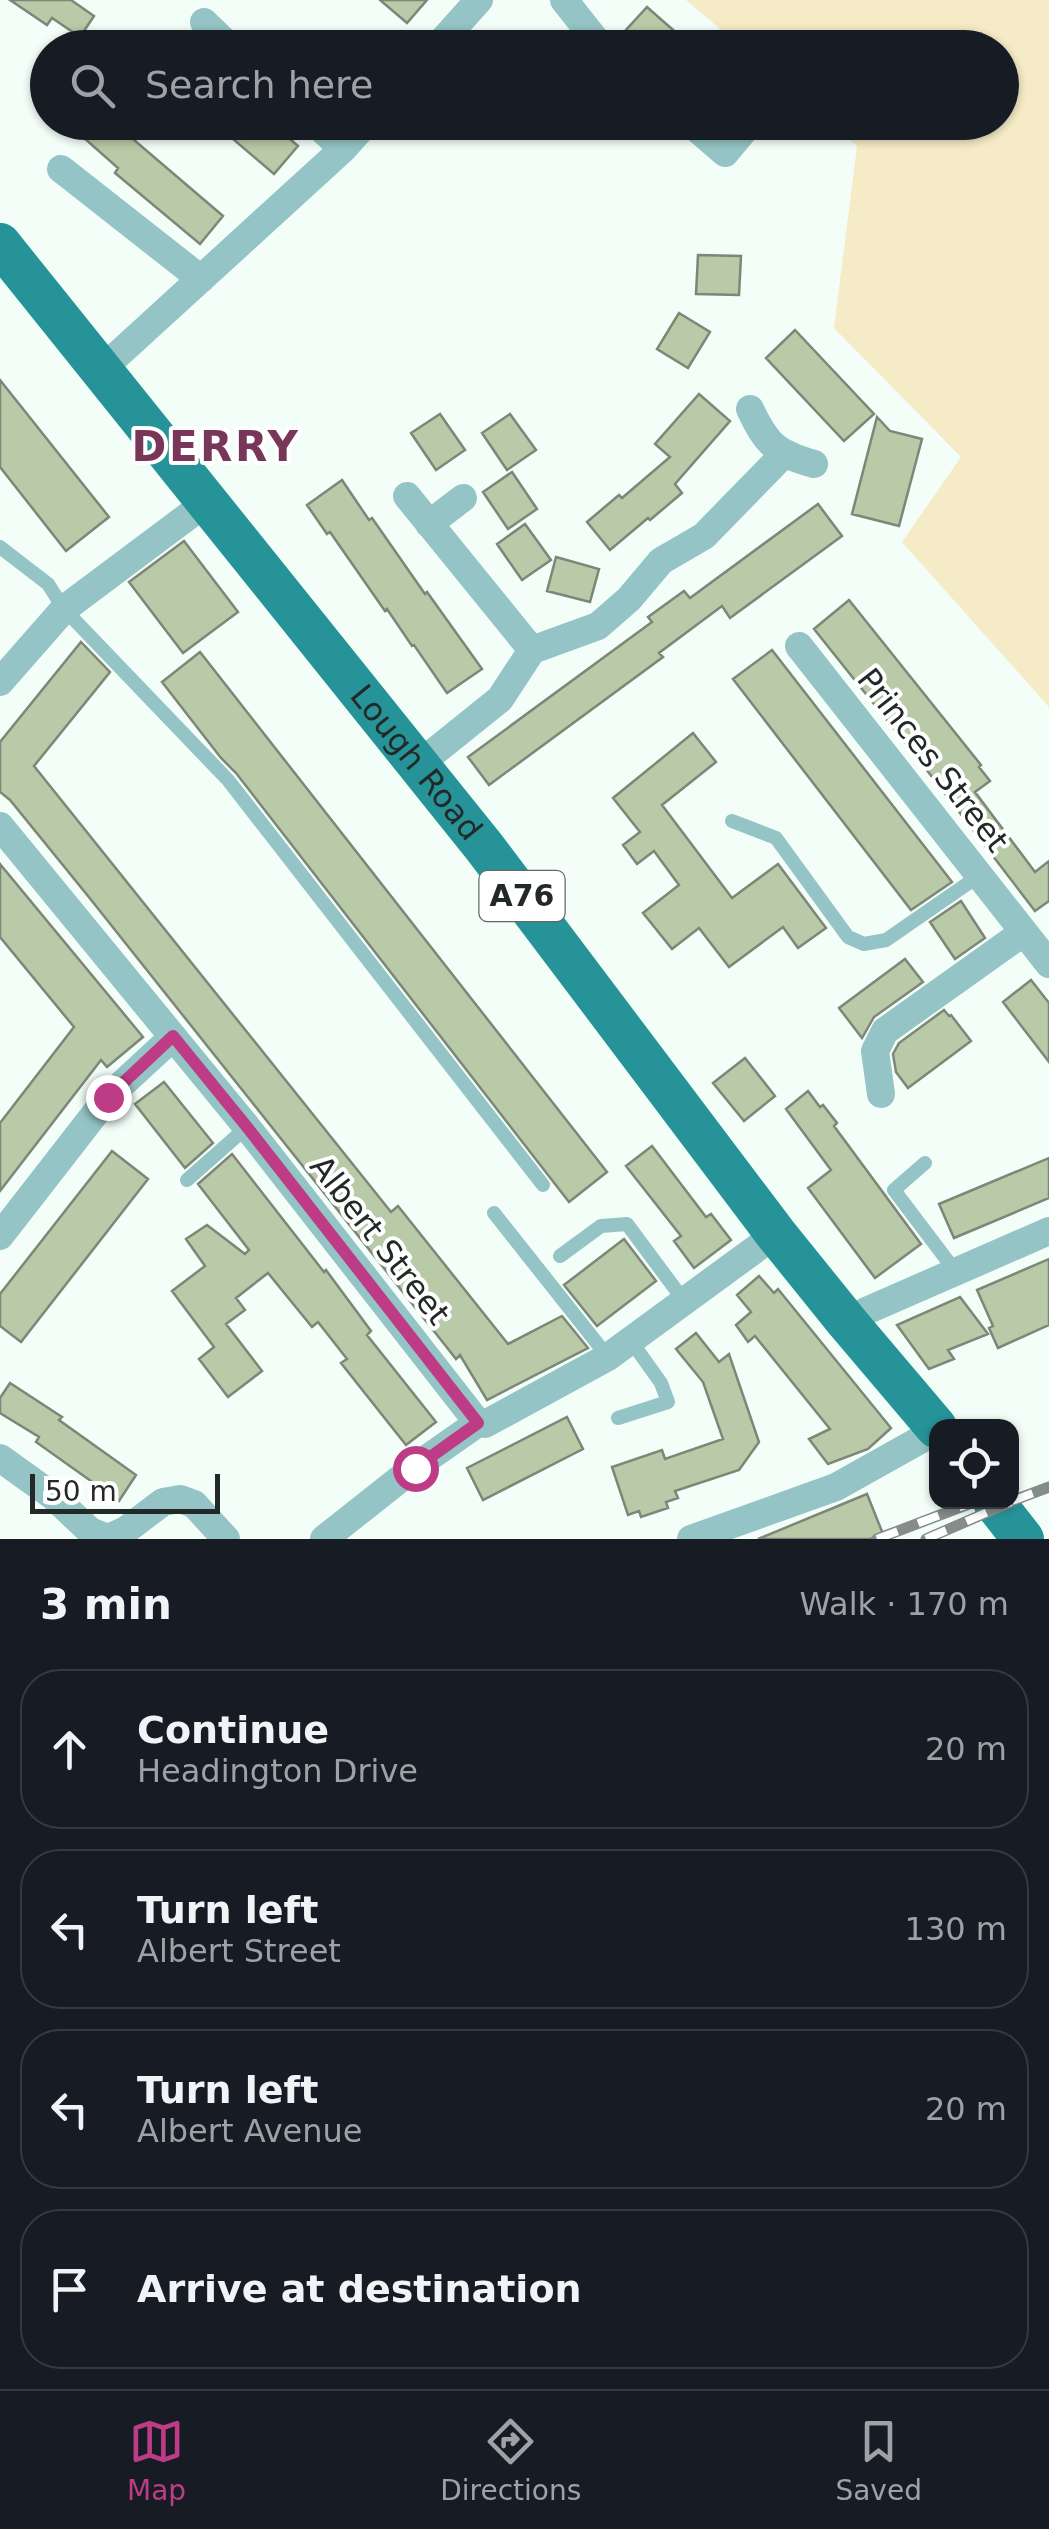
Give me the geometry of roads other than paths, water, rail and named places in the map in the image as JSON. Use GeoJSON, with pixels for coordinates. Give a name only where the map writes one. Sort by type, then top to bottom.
{"type":"FeatureCollection","features":[{"type":"Feature","properties":{"kind":"main road","name":"Lough Road"},"geometry":{"type":"LineString","coordinates":[[0,244],[497,864],[776,1234],[929,1421]]}},
{"type":"Feature","properties":{"kind":"main road"},"geometry":{"type":"LineString","coordinates":[[999,1509],[1023,1539]]}},
{"type":"Feature","properties":{"kind":"street"},"geometry":{"type":"LineString","coordinates":[[564,0],[588,30]]}},
{"type":"Feature","properties":{"kind":"street"},"geometry":{"type":"LineString","coordinates":[[451,30],[476,1]]}},
{"type":"Feature","properties":{"kind":"street"},"geometry":{"type":"LineString","coordinates":[[204,22],[212,30]]}},
{"type":"Feature","properties":{"kind":"street"},"geometry":{"type":"LineString","coordinates":[[333,140],[343,149]]}},
{"type":"Feature","properties":{"kind":"street"},"geometry":{"type":"LineString","coordinates":[[102,370],[351,140]]}},
{"type":"Feature","properties":{"kind":"street"},"geometry":{"type":"LineString","coordinates":[[710,140],[725,153],[736,140]]}},
{"type":"Feature","properties":{"kind":"street"},"geometry":{"type":"LineString","coordinates":[[62,169],[201,279]]}},
{"type":"Feature","properties":{"kind":"street"},"geometry":{"type":"LineString","coordinates":[[750,409],[760,432],[783,455],[814,464]]}},
{"type":"Feature","properties":{"kind":"street"},"geometry":{"type":"LineString","coordinates":[[418,765],[500,698],[532,650],[598,626],[629,599],[661,561],[704,536],[783,455]]}},
{"type":"Feature","properties":{"kind":"street"},"geometry":{"type":"LineString","coordinates":[[407,496],[532,650]]}},
{"type":"Feature","properties":{"kind":"street"},"geometry":{"type":"LineString","coordinates":[[429,524],[463,498]]}},
{"type":"Feature","properties":{"kind":"street"},"geometry":{"type":"LineString","coordinates":[[0,682],[64,609],[208,502]]}},
{"type":"Feature","properties":{"kind":"street","name":"Princes Street"},"geometry":{"type":"LineString","coordinates":[[799,646],[1049,964]]}},
{"type":"Feature","properties":{"kind":"street","name":"Albert Street"},"geometry":{"type":"LineString","coordinates":[[0,826],[247,1127],[478,1423]]}},
{"type":"Feature","properties":{"kind":"street"},"geometry":{"type":"LineString","coordinates":[[882,1094],[875,1051],[885,1031],[1024,932]]}},
{"type":"Feature","properties":{"kind":"street"},"geometry":{"type":"LineString","coordinates":[[0,1236],[108,1097],[173,1036]]}},
{"type":"Feature","properties":{"kind":"street"},"geometry":{"type":"LineString","coordinates":[[847,1322],[1049,1231]]}},
{"type":"Feature","properties":{"kind":"street"},"geometry":{"type":"LineString","coordinates":[[324,1539],[478,1423],[485,1424],[608,1357],[776,1234]]}},
{"type":"Feature","properties":{"kind":"street"},"geometry":{"type":"LineString","coordinates":[[691,1539],[836,1487],[929,1433]]}},
{"type":"Feature","properties":{"kind":"street"},"geometry":{"type":"LineString","coordinates":[[0,1458],[52,1496],[90,1531],[108,1538],[126,1530],[163,1502],[180,1499],[194,1504],[226,1539]]}},
{"type":"Feature","properties":{"kind":"lane"},"geometry":{"type":"LineString","coordinates":[[0,547],[48,584],[64,609],[228,780],[542,1185]]}},
{"type":"Feature","properties":{"kind":"lane"},"geometry":{"type":"LineString","coordinates":[[732,820],[776,838],[848,937],[864,944],[886,940],[980,875]]}},
{"type":"Feature","properties":{"kind":"lane"},"geometry":{"type":"LineString","coordinates":[[187,1180],[247,1127]]}},
{"type":"Feature","properties":{"kind":"lane"},"geometry":{"type":"LineString","coordinates":[[925,1163],[894,1190],[956,1272]]}},
{"type":"Feature","properties":{"kind":"lane"},"geometry":{"type":"LineString","coordinates":[[494,1213],[608,1357]]}},
{"type":"Feature","properties":{"kind":"lane"},"geometry":{"type":"LineString","coordinates":[[560,1256],[601,1226],[627,1224],[685,1302]]}},
{"type":"Feature","properties":{"kind":"lane"},"geometry":{"type":"LineString","coordinates":[[618,1418],[668,1402],[662,1383],[631,1341]]}},
{"type":"Feature","properties":{"kind":"railway"},"geometry":{"type":"LineString","coordinates":[[1019,1498],[1049,1487]]}},
{"type":"Feature","properties":{"kind":"railway"},"geometry":{"type":"LineString","coordinates":[[877,1539],[956,1509]]}},
{"type":"Feature","properties":{"kind":"railway"},"geometry":{"type":"LineString","coordinates":[[926,1539],[995,1509]]}},
{"type":"Feature","properties":{"kind":"district","name":"DERRY"},"geometry":{"type":"Point","coordinates":[216,446]}}]}
